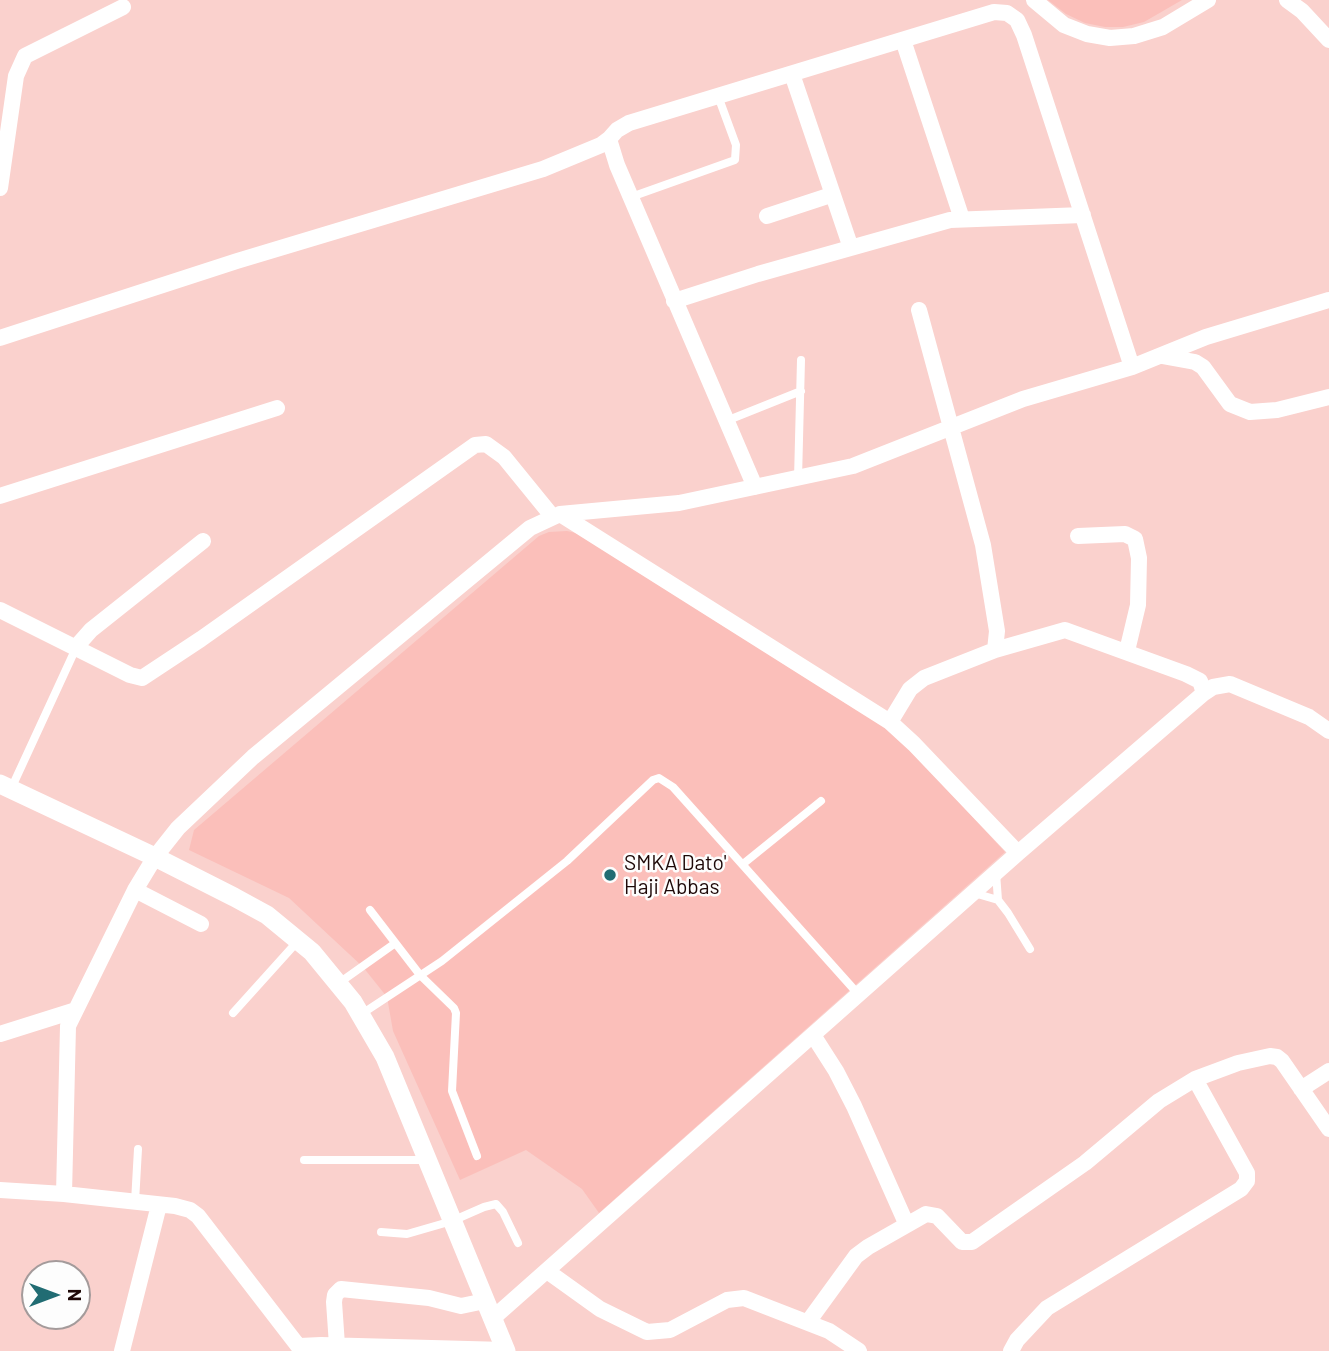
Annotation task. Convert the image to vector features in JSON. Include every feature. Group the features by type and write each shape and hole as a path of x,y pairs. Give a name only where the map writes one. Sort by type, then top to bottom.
{"street":[{"path":"1034,0 1063,25 1087,34 1110,38 1134,36 1163,27 1208,0"},
{"path":"1287,0 1302,11 1329,40"},
{"path":"0,188 16,76 25,56 123,7"},
{"path":"0,338 250,257 543,169 601,145 629,123 1010,7 1024,35 1132,367"},
{"path":"903,40 961,219"},
{"path":"792,74 831,195 851,247"},
{"path":"609,139 674,301 755,487"},
{"path":"768,216 831,195"},
{"path":"674,301 950,220 1083,215"},
{"path":"64,1194 66,1040 74,1011 135,890 155,857 178,828 253,757 530,527 556,515 679,503 866,462 1023,399 1132,367 1206,337 1329,300"},
{"path":"919,310 983,545 997,631 995,650"},
{"path":"1162,356 1195,362 1203,367 1230,404 1250,412 1277,410 1329,397"},
{"path":"0,496 277,408"},
{"path":"0,610 130,675 142,678 481,443 492,446 504,457 556,515 890,722 1018,853"},
{"path":"1078,536 1125,534 1135,539 1139,558 1138,605 1127,651"},
{"path":"76,647 91,630 203,541"},
{"path":"890,722 910,689 924,677 995,650 1065,631 1127,651 1196,679 1202,685 1204,693"},
{"path":"337,1345 334,1302 335,1294 341,1289 429,1298 489,1310 547,1271 1018,853 1213,687 1230,684 1309,717 1329,731"},
{"path":"0,1190 183,1207 198,1216 301,1348 337,1345 365,1348 506,1350 385,1057 339,983 299,940 267,915 155,857 6,786"},
{"path":"135,890 201,924"},
{"path":"0,1034 74,1011"},
{"path":"813,1035 854,1106 906,1223"},
{"path":"808,1322 856,1256 906,1223 932,1214 942,1220 962,1242 972,1242 1085,1163 1159,1101 1215,1069 1270,1056 1282,1061 1329,1129"},
{"path":"1301,1089 1329,1071"},
{"path":"1011,1351 1024,1332 1047,1308 1241,1189 1247,1181 1247,1173 1195,1079"},
{"path":"122,1351 159,1205"},
{"path":"547,1271 600,1309 648,1332 670,1329 738,1297 829,1331 859,1351"}],"lane":[{"path":"631,197 735,160 736,145 718,96"},
{"path":"798,479 801,360"},
{"path":"726,421 802,391"},
{"path":"6,786 76,647"},
{"path":"360,1014 442,961 566,861 653,780 664,779 859,995"},
{"path":"743,864 821,801"},
{"path":"996,873 998,900"},
{"path":"974,893 998,900 1009,913 1030,949"},
{"path":"370,910 420,975 454,1008 456,1013 452,1091 477,1156"},
{"path":"233,1013 299,940"},
{"path":"339,983 394,944"},
{"path":"135,1202 138,1149"},
{"path":"304,1160 427,1160"},
{"path":"381,1232 407,1234 496,1204 503,1212 518,1243"}],"shaded area":[{"path":"1048,0 1182,0 1144,22 1123,27 1105,27 1085,23 1066,14"},
{"name":"SMKA Dato' Haji Abbas","path":"549,532 576,533 899,737 1005,852 599,1213 582,1189 526,1150 460,1180 393,1031 387,997 363,967 289,898 189,850 194,830 539,536"}],"place":[{"name":"SMKA Dato' Haji Abbas","path":"610,875"}]}
